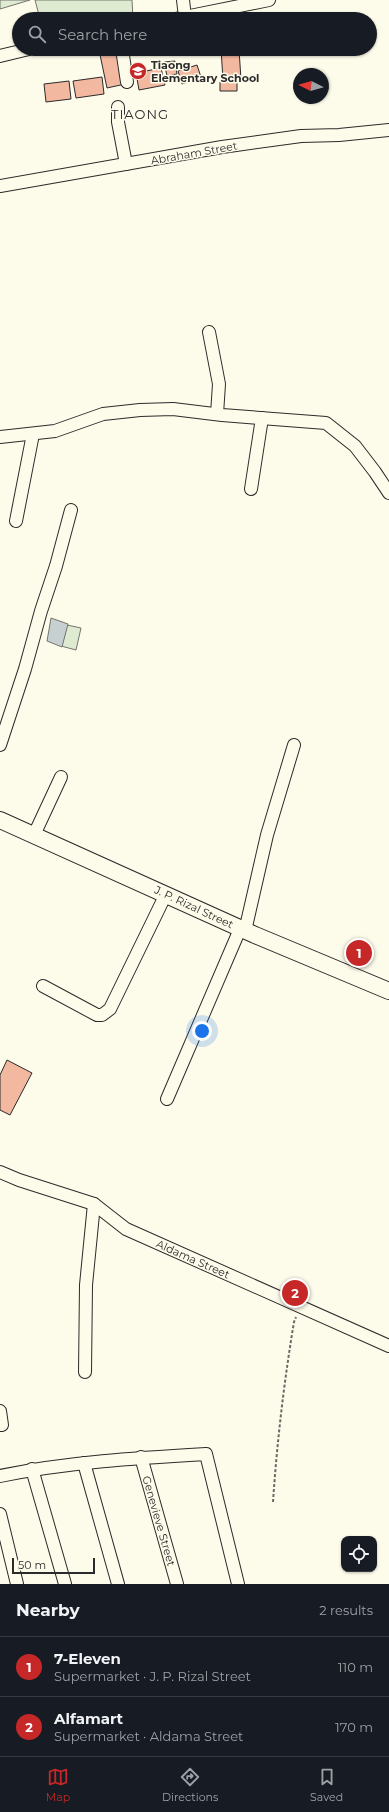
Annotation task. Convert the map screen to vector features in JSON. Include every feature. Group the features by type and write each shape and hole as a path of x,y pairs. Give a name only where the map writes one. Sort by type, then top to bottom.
{"main road":[{"name":"J. P. Rizal Street","path":"0,820 243,930 389,991"}],"street":[{"path":"181,12 183,0"},
{"path":"201,12 230,4 269,0"},
{"path":"0,56 12,53"},
{"path":"123,56 127,82"},
{"path":"118,107 118,122 126,164"},
{"name":"Abraham Street","path":"0,186 222,147 301,136 339,135 389,130"},
{"path":"209,332 219,384 217,414"},
{"path":"0,437 55,431 103,414 140,410 173,409 326,423 355,446 376,472 389,493"},
{"path":"251,489 262,418"},
{"path":"16,521 33,434"},
{"path":"0,745 25,670 71,510"},
{"path":"167,1099 243,930 267,835 294,745"},
{"path":"34,836 61,777"},
{"path":"43,986 97,1015 102,1015 110,1009 166,894"},
{"name":"Aldama Street","path":"0,1172 19,1180 94,1204 126,1229 389,1346"},
{"path":"85,1372 86,1285 94,1204"},
{"path":"0,1411 2,1425 0,1425"},
{"path":"0,1476 32,1469 84,1463 141,1457 206,1454 238,1584"},
{"name":"Genevieve Street","path":"141,1457 177,1584"},
{"path":"84,1463 118,1584"},
{"path":"32,1469 65,1584"},
{"path":"0,1514 17,1584"}],"path":[{"path":"272,1502 276,1448 285,1373 294,1322 301,1307"}],"green space":[{"path":"0,0 30,0 0,9"},
{"path":"35,0 132,0 133,12 38,12"},
{"path":"67,625 81,628 76,650 61,646"}],"shaded area":[{"path":"51,618 68,624 62,647 47,641"}],"building":[{"path":"100,56 119,56 125,84 107,88"},
{"path":"221,56 239,56 241,80 223,80"},
{"path":"175,61 177,74 167,76 164,62"},
{"path":"197,65 201,77 182,84 178,71"},
{"path":"161,68 165,85 139,90 136,73"},
{"path":"102,77 104,94 76,98 73,81"},
{"path":"69,81 71,99 46,102 44,84"},
{"path":"237,81 237,91 220,91 220,82"},
{"path":"7,1060 32,1073 10,1115 0,1110 0,1075"}],"place":[{"name":"Tiaong Elementary School","path":"138,71"},
{"name":"7-Eleven","path":"359,953"},
{"name":"Alfamart","path":"295,1293"}],"district":[{"name":"TIAONG","path":"140,114"}]}
